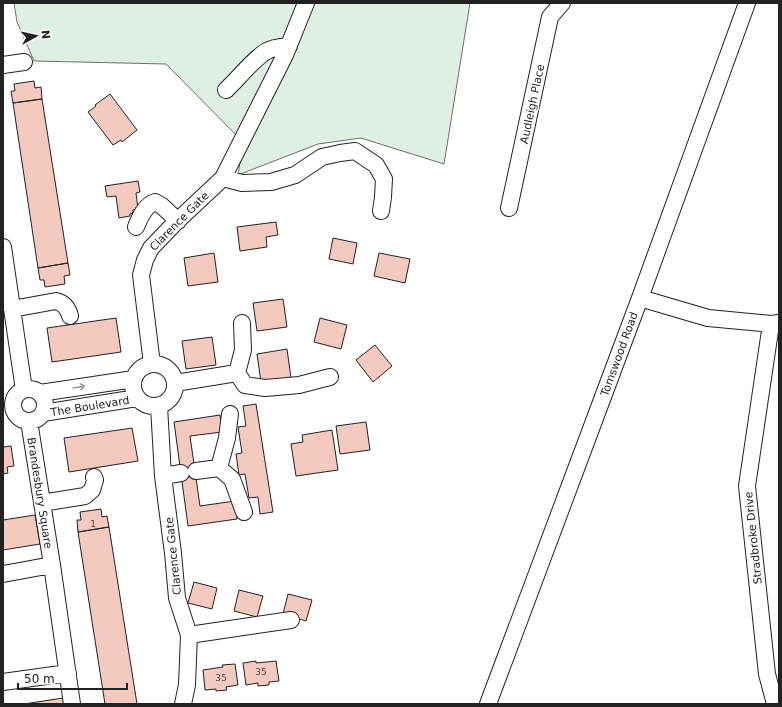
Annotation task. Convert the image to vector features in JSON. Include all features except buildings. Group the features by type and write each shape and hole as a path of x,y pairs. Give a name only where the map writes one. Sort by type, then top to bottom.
{"street":[{"name":"Clarence Gate","path":"152,364 141,275 145,260 151,248 223,178 285,55 306,3"},
{"name":"Audleigh Place","path":"509,208 550,17 562,3"},
{"name":"Tomswood Road","path":"488,704 640,298 747,3"},
{"path":"226,90 267,51 289,46"},
{"path":"3,65 24,62"},
{"path":"223,178 242,183 271,182 295,175 322,157 355,151 376,165 384,179 381,211"},
{"path":"136,227 140,216 150,204 155,202 162,206 178,221"},
{"path":"3,247 12,309 13,409 17,419 37,419 43,413 45,405 40,393 32,389 14,395"},
{"path":"640,298 708,318 775,324"},
{"path":"12,309 56,301 61,302 69,310 70,316"},
{"path":"237,373 244,350 242,323"},
{"name":"Stradbroke Drive","path":"775,324 747,486 767,674 776,704"},
{"path":"158,364 168,369 174,378 175,389 169,400 164,404 159,406 148,406 143,404 133,391 132,386 134,378 138,370 142,367 158,364"},
{"path":"175,383 237,373"},
{"path":"237,373 245,385 265,388 299,385 330,377"},
{"name":"The Boulevard","path":"40,393 134,378"},
{"name":"The Boulevard","path":"43,413 137,398"},
{"name":"Clarence Gate","path":"159,406 163,476 177,598 189,635 187,685 182,704"},
{"path":"219,468 227,438 230,414"},
{"name":"Brandesbury Square","path":"17,419 42,503 72,704"},
{"path":"163,476 219,468 232,479 244,512"},
{"path":"42,503 85,496 92,490 95,480 94,477"},
{"path":"3,574 52,565"},
{"path":"189,635 291,620"},
{"path":"3,682 68,673"}],"green space":[{"path":"14,3 470,3 444,164 361,138 318,144 238,175 243,142 166,64 34,61 17,22"}]}
